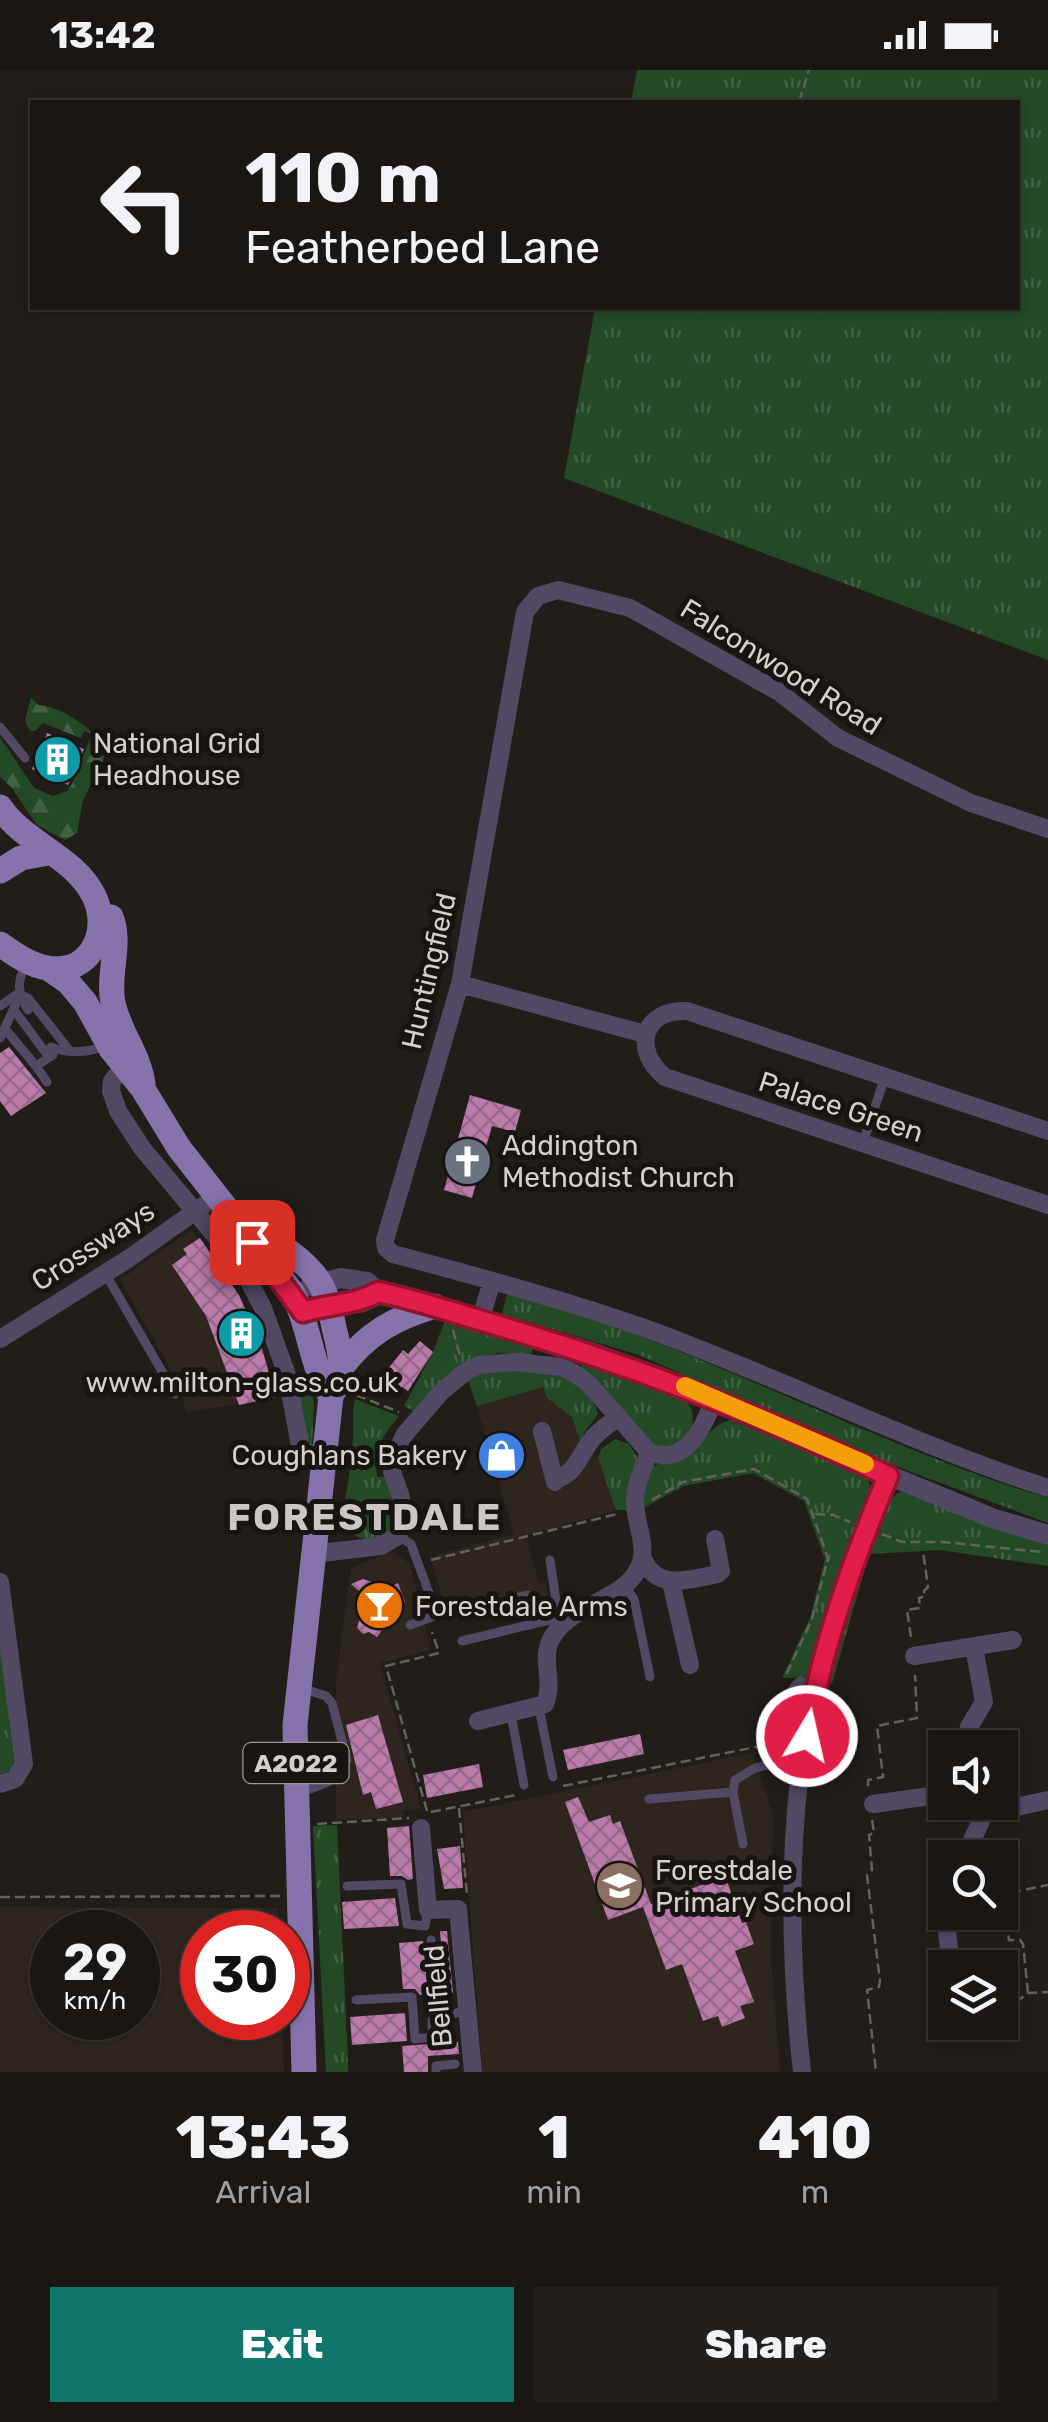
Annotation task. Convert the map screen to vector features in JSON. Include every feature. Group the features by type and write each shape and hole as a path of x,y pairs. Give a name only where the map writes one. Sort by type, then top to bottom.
{"main road":[{"path":"0,807 48,853 78,873 113,920 113,1003 141,1068 143,1089"},
{"path":"0,871 20,858 48,853"},
{"path":"0,967 75,966 89,956 101,921 92,893"},
{"path":"0,944 74,987 123,1068 143,1089 206,1203 298,1259 342,1368 376,1331 397,1319 442,1308"},
{"name":"A2022","path":"311,1298 322,1383 341,1394"},
{"name":"A2022","path":"304,2072 295,1725 323,1456 341,1394 342,1368"}],"street":[{"name":"Falconwood Road","path":"538,596 558,590 630,608 779,692 838,738 971,803 1048,829"},
{"name":"Huntingfield","path":"538,596 525,612 460,984 385,1240 386,1248 393,1254 492,1280 649,1330 1048,1488"},
{"path":"460,984 646,1034"},
{"name":"Palace Green","path":"1048,1131 687,1011 660,1016 646,1034 648,1056 664,1077 1048,1205"},
{"path":"123,1068 112,1081 118,1111 142,1148 206,1203 263,1308 287,1375 301,1450 323,1456"},
{"name":"Crossways","path":"0,1339 206,1203"},
{"path":"311,1298 349,1279 367,1282 378,1292 588,1352 715,1397 888,1476 992,1518 1048,1535"},
{"path":"480,1320 492,1280"},
{"path":"313,1554 381,1546 398,1536 401,1497 392,1461 404,1434 464,1372 498,1362 562,1368 588,1384 648,1452 661,1457 680,1453 692,1442 715,1397"},
{"path":"542,1432 555,1481 566,1477 592,1438 616,1419"},
{"path":"648,1452 638,1481 636,1511 644,1558 653,1575 670,1582 718,1574 721,1571 715,1540"},
{"path":"802,2072 790,1938 799,1771 815,1685 847,1576 888,1476"},
{"path":"478,1721 545,1704 551,1680 548,1646 560,1621 624,1586 636,1575 644,1558"},
{"path":"0,1582 24,1764 15,1779 0,1784"},
{"path":"670,1582 690,1665"},
{"path":"914,1656 1013,1640"},
{"path":"967,1730 984,1702 974,1647"},
{"path":"872,1804 928,1796"},
{"path":"1018,1803 1048,1800"},
{"name":"Bellfield","path":"424,1820 428,1910 458,1908 473,2072"}],"lane":[{"path":"0,727 25,758"},
{"path":"28,1010 18,979 38,965"},
{"path":"0,1006 20,994"},
{"path":"20,994 3,1034 48,1082"},
{"path":"20,994 28,998 57,1051"},
{"path":"14,1010 57,1051"},
{"path":"36,1066 57,1051 94,1051 108,1044"},
{"path":"862,1142 886,1077"},
{"path":"105,1273 174,1394"},
{"path":"398,1536 411,1544 432,1617"},
{"path":"462,1640 560,1621 550,1560"},
{"path":"624,1586 634,1599 650,1676"},
{"path":"410,1624 528,1595"},
{"path":"799,1771 776,1756 778,1743 792,1687 800,1681 815,1685"},
{"path":"298,1687 326,1696 332,1703 347,1760 328,1782 298,1794"},
{"path":"539,1708 553,1783"},
{"path":"510,1714 524,1785"},
{"path":"743,1844 735,1780 781,1762"},
{"path":"650,1799 734,1792"},
{"path":"347,1886 402,1884 407,1924 426,1926 428,1910"},
{"path":"431,1940 440,2018"},
{"path":"356,2000 412,1998 415,2039 432,2037 432,2021 468,2010"},
{"path":"436,2072 436,2066 455,2064"}],"path":[{"path":"799,100 809,70"},
{"path":"442,1308 464,1372"},
{"path":"341,1394 417,1420"},
{"path":"418,1563 636,1511 683,1482 754,1468 807,1499 828,1558 812,1619 784,1681 792,1687"},
{"path":"812,1514 833,1516 902,1542 942,1542 1048,1553"},
{"path":"876,2072 867,1990 879,1987 880,1980 867,1875 872,1870 869,1835 874,1833 868,1780 884,1777 877,1726 916,1718 914,1656 907,1610 920,1608 919,1598 928,1587 923,1551"},
{"path":"424,1820 386,1666 439,1653 432,1617"},
{"path":"553,1783 778,1743"},
{"path":"298,1824 424,1820 459,1806 516,1795"},
{"path":"458,1908 467,1898 459,1806"},
{"path":"1028,1993 1023,1944 1020,1940 1009,1940 1003,1894 1048,1885"},
{"path":"0,1897 274,1896"},
{"path":"1018,2000 1028,1993 1048,1992"}],"shaded area":[{"path":"192,1229 237,1292 262,1350 276,1397 186,1413 180,1386 120,1280"},
{"path":"543,1386 547,1398 572,1417 581,1445 598,1458 616,1510 526,1536 539,1583 546,1582 549,1600 450,1621 430,1557 514,1534 477,1406"},
{"path":"392,1551 410,1564 431,1650 380,1663 421,1809 403,1811 404,1817 336,1820 336,1681 351,1568"},
{"name":"Forestdale Primary School","path":"752,1753 773,1814 771,1958 780,2072 482,2072 463,1812"},
{"path":"0,1907 278,1908 180,1910 180,2040 283,2040 284,2072 0,2072"}],"green space":[{"path":"637,70 1048,70 1048,660 564,478 595,310 1020,310 1020,100 631,100"},
{"path":"31,697 38,705 79,721 96,736 107,752 83,800 77,833 65,840 37,825 0,777 0,737 34,788 53,796 67,791 72,784 92,734 84,731 81,738 43,723 30,731 25,721"},
{"path":"507,1294 645,1338 912,1450 1048,1498 1048,1523 887,1463 639,1355 502,1314"},
{"path":"445,1321 533,1347 531,1355 498,1353 478,1358 415,1412 404,1406"},
{"path":"585,1362 658,1385 684,1399 692,1412 691,1431 676,1446 651,1446 580,1368"},
{"path":"499,1368 558,1376 583,1389 598,1414 584,1433 581,1445 572,1417 547,1398 543,1387 477,1406 468,1380 482,1371"},
{"path":"310,1378 314,1403 312,1448 307,1445 295,1382"},
{"path":"355,1399 399,1416 384,1437 376,1459 377,1477 386,1477 395,1516 387,1533 373,1539 355,1536 341,1524"},
{"path":"730,1420 865,1474 872,1490 856,1525 807,1677 782,1678 810,1618 825,1559 804,1501 753,1473 684,1486 643,1508 645,1483 651,1469 684,1458 717,1426"},
{"path":"615,1439 629,1444 637,1457 628,1510 616,1510 598,1458 601,1449"},
{"path":"900,1492 1048,1545 1048,1566 940,1550 869,1554 832,1684 827,1682 864,1549 887,1503"},
{"path":"0,1632 15,1758 11,1770 0,1774"},
{"path":"337,1825 348,2072 326,2072 313,1826"}],"building":[{"name":"National Grid Headhouse","path":"47,733 84,749 68,785 32,769"},
{"path":"9,1047 46,1093 11,1116 0,1101 0,1053"},
{"name":"Addington Methodist Church","path":"470,1095 521,1110 515,1132 492,1126 472,1198 444,1190"},
{"path":"200,1238 239,1295 260,1342 276,1397 239,1405 206,1316 172,1265 187,1254 183,1249"},
{"path":"420,1341 433,1352 408,1391 402,1387 397,1393 380,1379 403,1350 408,1354"},
{"name":"Forestdale Arms","path":"363,1579 384,1582 390,1587 398,1583 405,1602 382,1611 390,1619 377,1637 369,1632 363,1634 357,1628 359,1621 368,1618 360,1592 351,1584"},
{"path":"378,1715 403,1802 376,1809 371,1792 363,1795 346,1725"},
{"path":"640,1734 644,1754 568,1770 563,1750"},
{"path":"479,1764 483,1787 427,1798 423,1775"},
{"path":"578,1797 589,1822 610,1815 613,1824 620,1821 651,1904 608,1920 565,1802"},
{"path":"409,1826 413,1879 408,1880 390,1876 387,1828"},
{"path":"460,1846 463,1888 444,1889 437,1849"},
{"path":"725,1876 754,1944 735,1951 754,2002 740,2006 745,2018 722,2027 718,2016 703,2021 682,1964 666,1970 643,1907"},
{"path":"395,1898 399,1926 344,1929 342,1902"},
{"path":"440,1931 447,1931 453,1993 445,1993"},
{"path":"423,1941 428,1994 420,1995 415,1989 403,1989 399,1943"},
{"path":"405,2013 407,2041 352,2045 350,2017"},
{"path":"458,2042 459,2054 428,2056 428,2072 404,2072 402,2046"}],"slow traffic":[{"path":"685,1386 865,1464"}],"place":[{"name":"National Grid Headhouse","path":"58,759"},
{"name":"Addington Methodist Church","path":"467,1161"},
{"name":"www.milton-glass.co.uk","path":"242,1334"},
{"name":"Coughlans Bakery","path":"502,1455"},
{"name":"Forestdale Arms","path":"380,1606"},
{"name":"Forestdale Primary School","path":"620,1886"}],"district":[{"name":"FORESTDALE","path":"365,1517"}],"route":[{"path":"252,1242 303,1312 328,1304 363,1302 378,1292 416,1300 588,1352 715,1397 888,1476 847,1576 815,1685 807,1736"}]}
